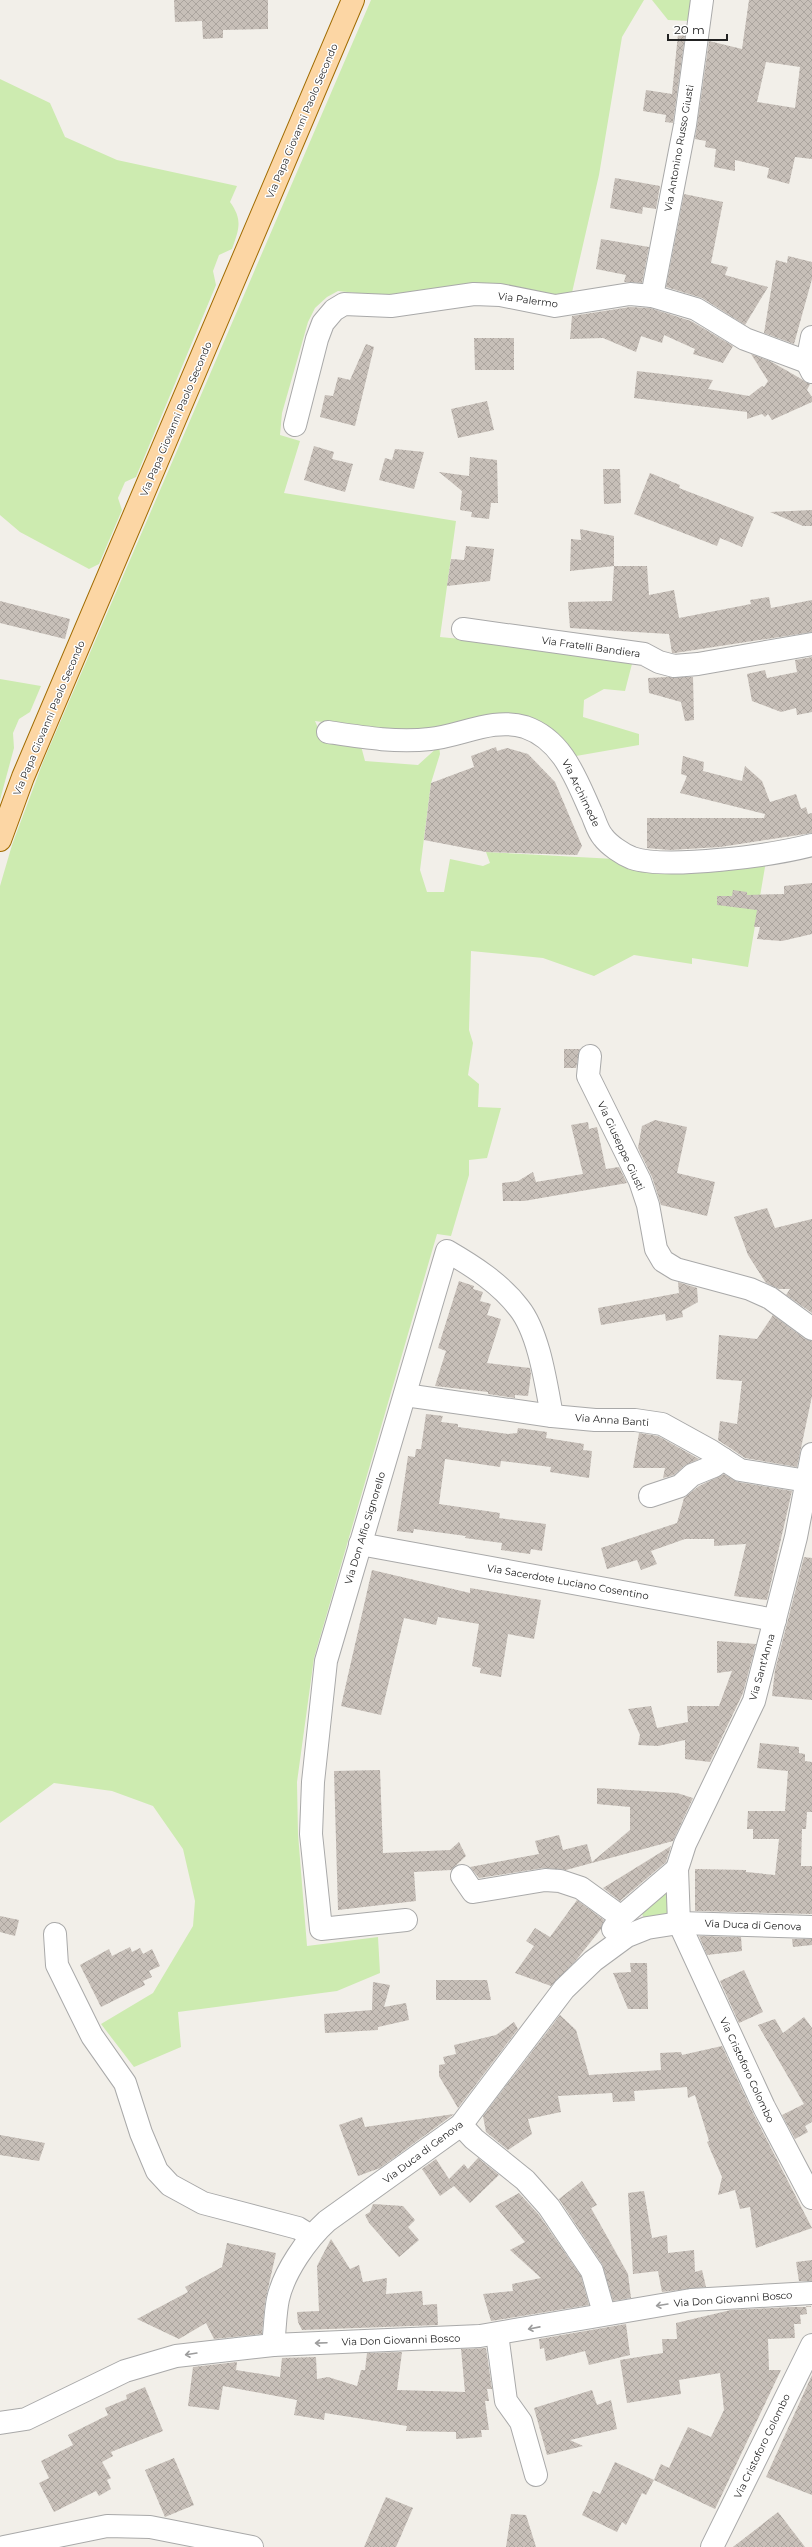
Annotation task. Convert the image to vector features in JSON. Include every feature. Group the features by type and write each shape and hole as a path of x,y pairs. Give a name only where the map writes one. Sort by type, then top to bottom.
{"main road":[{"name":"Via Papa Giovanni Paolo Secondo","path":"0,840 23,777 353,0"}],"street":[{"name":"Via Antonino Russo Giusti","path":"652,296 685,125 702,0"},
{"name":"Via Palermo","path":"295,425 316,338 334,310 344,304 391,306 474,294 500,295 555,306 630,294 652,296 696,310 745,339 810,367"},
{"path":"810,367 812,337"},
{"name":"Via Fratelli Bandiera","path":"463,629 644,654 659,662 674,666 698,664 812,644"},
{"name":"Via Archimede","path":"328,732 410,741 431,739 501,724 523,727 538,733 553,744 568,762 602,836 632,858 671,862 756,856 812,845"},
{"name":"Via Giuseppe Giusti","path":"590,1056 588,1076 640,1181 648,1205 656,1249 663,1262 676,1269 750,1289 770,1298 812,1330"},
{"name":"Via Don Alfio Signorello","path":"406,1920 321,1929 311,1834 313,1782 326,1661 448,1251 481,1271 520,1308 541,1359 552,1416"},
{"name":"Via Anna Banti","path":"405,1395 552,1416 595,1420 635,1420 662,1424 717,1455 740,1470 808,1487"},
{"name":"Via Sant'Anna","path":"677,1868 685,1844 754,1701 775,1620 804,1539 812,1454"},
{"path":"650,1496 680,1486 692,1475 714,1466 717,1455"},
{"name":"Via Sacerdote Luciano Cosentino","path":"360,1544 775,1620"},
{"path":"593,1961 621,1917 677,1868"},
{"path":"677,1868 686,1929"},
{"path":"462,1876 473,1892 546,1880 571,1883 621,1917"},
{"name":"Via Duca di Genova","path":"273,2345 278,2298 292,2267 311,2236 327,2221 461,2125 564,1989 593,1961 627,1936 647,1928 686,1929 812,1927"},
{"name":"Via Cristoforo Colombo","path":"686,1929 764,2107 812,2198"},
{"path":"55,1934 57,1965 92,2036 125,2083 147,2149 158,2170 170,2185 203,2203 298,2228 311,2236"},
{"path":"461,2125 474,2139 525,2180 549,2207 592,2271 604,2313"},
{"name":"Via Don Giovanni Bosco","path":"0,2423 26,2419 125,2371 151,2363 212,2351 273,2345 496,2334 604,2313 691,2300 812,2293"},
{"path":"496,2334 506,2400 521,2422 536,2475"},
{"name":"Via Cristoforo Colombo","path":"712,2547 812,2346"},
{"path":"4,2547 107,2526 150,2527 252,2547"}],"green space":[{"path":"371,0 644,0 622,37 599,175 571,297 395,297 338,291 327,297 315,308 308,322 282,413 280,435 300,441 284,493 456,521 440,637 634,656 625,691 604,689 584,700 583,717 639,734 639,745 576,756 545,725 404,733 315,721 324,742 361,746 365,761 418,765 439,746 440,754 431,783 420,870 427,892 444,892 450,859 483,866 490,863 486,852 615,859 766,861 748,967 692,958 692,964 634,955 594,976 543,958 471,951 469,1030 473,1043 468,1075 479,1084 478,1107 501,1108 487,1158 469,1160 469,1175 451,1236 437,1234 314,1658 297,1782 298,1834 307,1946 378,1937 380,1973 337,1991 178,2012 181,2047 134,2067 101,2024 153,1993 193,1926 195,1901 183,1849 153,1806 112,1791 54,1783 0,1823 0,886 12,845 43,762"},
{"path":"652,0 694,0 691,21 668,20"},
{"path":"0,79 50,103 65,137 117,160 237,186 230,202 237,214 238,220 238,230 232,249 219,255 213,271 216,285 136,477 125,482 118,498 122,510 99,564 89,569 20,532 0,515"},
{"path":"0,679 41,686 30,712 19,719 13,733 14,748 0,800"},
{"path":"662,1894 667,1894 669,1916 645,1920 642,1914"}],"building":[{"path":"174,0 268,0 268,29 223,30 223,38 203,39 202,21 175,22"},
{"path":"749,0 812,0 812,159 795,157 789,184 767,178 769,168 735,160 735,171 714,167 716,149 705,147 706,141 695,139 709,41 742,49","holes":["766,62 800,67 795,108 757,102"]},
{"path":"678,34 685,36 673,123 665,122 666,115 643,111 646,90 672,94"},
{"path":"615,178 660,186 656,209 643,207 642,214 610,208"},
{"path":"684,194 723,202 711,263 728,267 725,275 768,287 745,325 702,298 666,287"},
{"path":"601,239 649,247 642,283 624,282 626,275 596,269"},
{"path":"788,256 812,262 812,279 794,344 764,333 776,260 787,263"},
{"path":"630,307 650,308 691,321 733,346 723,363 693,354 695,349 664,335 662,343 641,336 636,352 603,338 570,339 572,316"},
{"path":"474,338 514,338 514,370 475,370"},
{"path":"366,344 374,347 355,426 320,417 325,395 333,396 338,377 350,380"},
{"path":"751,354 770,361 810,384 807,390 812,397 812,402 772,420 768,414 765,417 762,414 747,419 747,412 634,398 637,371 713,380 708,389 749,396 762,386 764,387 768,381"},
{"path":"487,401 494,430 458,438 451,409"},
{"path":"314,446 334,452 332,459 353,464 345,492 304,480"},
{"path":"395,449 424,452 414,489 379,480 385,458 392,460"},
{"path":"470,457 497,460 498,503 491,503 489,519 471,517 472,512 460,510 462,491 439,472 469,476"},
{"path":"603,469 620,469 621,503 604,504"},
{"path":"650,473 680,485 679,488 754,517 742,547 720,538 717,546 634,514"},
{"path":"812,510 812,526 803,526 770,512"},
{"path":"580,529 614,536 614,566 570,571 571,539 581,540"},
{"path":"466,546 494,549 490,581 447,586 451,559 464,560"},
{"path":"614,566 647,566 649,595 674,590 679,618 751,604 750,600 769,597 771,608 812,600 812,632 672,653 669,634 570,628 568,602 612,601"},
{"path":"0,601 70,619 65,639 0,623"},
{"path":"812,657 812,712 797,715 796,708 781,712 752,701 747,674 765,670 767,678 797,672 795,660"},
{"path":"693,677 694,720 685,721 681,702 649,693 648,678"},
{"path":"496,747 497,751 507,748 528,754 555,782 582,846 577,855 486,852 424,840 431,783 474,767 471,756"},
{"path":"683,756 704,762 703,771 742,781 745,766 762,781 770,802 796,794 801,809 806,807 808,814 812,813 812,833 720,847 670,850 647,848 647,818 764,818 765,814 680,793 687,776 681,774"},
{"path":"812,883 812,934 782,941 757,939 760,927 754,927 757,910 717,905 717,896 732,896 733,890 747,892 747,895 784,894 784,886"},
{"path":"564,1049 580,1049 576,1068 564,1068"},
{"path":"655,1120 687,1127 677,1173 715,1182 707,1216 661,1205 652,1177 638,1148 642,1126"},
{"path":"588,1122 589,1129 597,1127 606,1169 619,1167 627,1183 524,1201 503,1201 502,1183 518,1181 533,1172 536,1182 583,1174 571,1125"},
{"path":"767,1208 775,1228 812,1219 812,1313 786,1295 790,1289 779,1289 766,1283 748,1255 734,1217"},
{"path":"459,1281 474,1286 473,1289 483,1292 480,1301 491,1304 487,1315 501,1319 487,1363 530,1368 531,1374 528,1396 515,1395 515,1398 488,1394 488,1392 435,1386 446,1351 438,1348"},
{"path":"678,1282 697,1288 698,1302 682,1311 683,1317 666,1321 665,1314 601,1325 598,1308 679,1293"},
{"path":"773,1315 805,1339 812,1341 812,1396 797,1467 745,1458 718,1440 720,1421 737,1424 742,1381 716,1379 719,1335 757,1339"},
{"path":"426,1414 443,1416 441,1422 458,1424 458,1427 508,1434 517,1433 518,1428 547,1432 546,1438 584,1444 583,1450 592,1451 589,1478 550,1472 551,1467 501,1461 500,1467 445,1459 439,1504 500,1513 499,1518 546,1524 542,1551 531,1549 530,1554 501,1550 502,1543 465,1538 466,1536 414,1529 413,1533 397,1531 408,1456 415,1457 416,1449 421,1449"},
{"path":"639,1433 658,1436 699,1459 684,1466 674,1475 663,1478 665,1468 633,1468"},
{"path":"724,1474 738,1482 792,1491 767,1600 734,1596 746,1544 714,1546 714,1539 685,1539 651,1551 657,1564 641,1570 637,1560 607,1569 601,1548 677,1523 684,1498 699,1486"},
{"path":"804,1557 812,1558 812,1700 772,1696 775,1670"},
{"path":"372,1570 470,1593 470,1588 541,1600 534,1639 508,1634 501,1677 480,1673 481,1668 472,1666 479,1624 438,1617 436,1625 404,1618 381,1715 341,1706"},
{"path":"717,1641 756,1644 743,1693 710,1762 685,1759 685,1740 658,1746 638,1745 640,1735 628,1709 651,1706 657,1728 688,1722 687,1706 719,1706 732,1671 717,1673"},
{"path":"760,1743 799,1747 799,1753 805,1754 805,1761 812,1762 812,1812 807,1812 806,1829 802,1829 801,1866 812,1866 812,1914 695,1911 695,1869 746,1870 746,1872 775,1875 779,1839 753,1839 753,1829 747,1829 748,1811 785,1811 788,1771 757,1768"},
{"path":"380,1770 383,1853 450,1850 459,1842 466,1856 451,1870 414,1872 416,1901 338,1910 334,1771"},
{"path":"597,1788 677,1793 693,1798 673,1841 566,1870 543,1868 479,1878 470,1867 539,1854 535,1841 559,1835 563,1850 587,1844 592,1862 630,1830 630,1807 597,1804"},
{"path":"671,1846 666,1862 620,1901 603,1888"},
{"path":"577,1900 604,1920 601,1929 577,1959 551,1986 515,1973 534,1946 526,1941 535,1928 550,1937"},
{"path":"0,1916 19,1920 15,1936 0,1932"},
{"path":"699,1936 741,1937 742,1951 707,1955"},
{"path":"792,1939 812,1939 812,1945 793,1947"},
{"path":"130,1947 132,1952 140,1948 143,1954 152,1949 160,1966 149,1971 152,1977 143,1981 145,1985 101,2007 80,1965 109,1949 112,1956"},
{"path":"630,1963 647,1963 648,2009 628,2009 613,1973 631,1972"},
{"path":"744,1970 763,2012 739,2023 720,1981"},
{"path":"436,1980 487,1980 491,2000 436,2000"},
{"path":"373,1982 390,1985 384,2007 406,2003 409,2020 378,2027 378,2030 325,2033 324,2014 372,2010"},
{"path":"560,2015 576,2030 589,2075 661,2070 660,2053 681,2052 682,2055 722,2046 753,2113 812,2228 756,2248 750,2207 740,2209 735,2190 718,2195 722,2177 707,2142 709,2141 695,2095 688,2098 687,2087 634,2091 635,2101 613,2102 612,2093 558,2096 561,2112 528,2119 532,2134 508,2150 486,2132 483,2116"},
{"path":"804,2017 812,2028 812,2122 805,2126 808,2132 795,2139 782,2115 804,2104 758,2025 775,2019 783,2033"},
{"path":"514,2022 518,2029 458,2108 439,2076 439,2065 445,2064 443,2057 456,2054 454,2045 496,2035"},
{"path":"454,2114 380,2168 358,2176 339,2125 362,2117 365,2127"},
{"path":"0,2135 45,2143 39,2161 0,2155"},
{"path":"478,2158 499,2175 470,2203 454,2186 440,2196 422,2169 436,2159 449,2179 464,2164 468,2169"},
{"path":"582,2181 597,2205 591,2208 628,2274 631,2298 613,2301 602,2264 559,2199"},
{"path":"644,2191 652,2238 667,2235 668,2253 694,2250 695,2272 702,2270 706,2287 662,2292 658,2271 633,2274 628,2193"},
{"path":"519,2193 539,2215 581,2276 589,2305 491,2321 483,2294 513,2291 512,2284 541,2278 510,2250 525,2242 495,2206"},
{"path":"373,2204 403,2206 415,2220 408,2227 419,2240 399,2257 369,2223 365,2215 370,2212"},
{"path":"331,2239 350,2269 359,2265 363,2282 387,2278 386,2294 422,2291 423,2305 437,2304 438,2325 302,2330 298,2322 297,2312 319,2311 317,2266"},
{"path":"227,2243 276,2253 265,2302 262,2334 214,2339 206,2323 179,2339 137,2319 188,2292 185,2287 222,2267"},
{"path":"812,2260 812,2281 799,2281 796,2262"},
{"path":"806,2306 807,2314 800,2315 801,2324 794,2324 795,2338 768,2339 769,2370 781,2370 715,2509 654,2480 661,2464 669,2468 688,2427 711,2437 724,2410 720,2373 679,2380 681,2394 627,2403 620,2360 663,2353 662,2339 677,2339 676,2323 731,2310"},
{"path":"626,2324 630,2355 589,2365 585,2351 546,2361 544,2348 540,2349 539,2339"},
{"path":"486,2348 492,2389 487,2389 489,2401 485,2401 489,2430 481,2430 482,2437 456,2439 456,2432 406,2431 407,2426 325,2413 324,2420 294,2415 297,2400 223,2386 219,2410 188,2406 193,2367 237,2362 236,2370 280,2377 282,2358 316,2357 317,2379 328,2377 357,2386 361,2370 365,2370 367,2353 402,2352 397,2390 465,2392 461,2349"},
{"path":"812,2375 812,2495 766,2477"},
{"path":"145,2387 163,2431 111,2452 113,2456 102,2462 111,2478 107,2480 111,2489 99,2496 96,2491 54,2512 39,2483 49,2478 41,2461 73,2445 68,2435 108,2415 105,2408 127,2399 126,2395"},
{"path":"592,2390 597,2405 611,2400 617,2429 570,2440 583,2446 547,2455 534,2408"},
{"path":"174,2458 194,2505 165,2517 145,2470"},
{"path":"615,2462 654,2480 646,2495 642,2493 626,2525 622,2522 617,2532 582,2515 593,2491 600,2494"},
{"path":"386,2497 413,2508 396,2547 364,2547"},
{"path":"778,2512 805,2547 733,2547"},
{"path":"511,2514 526,2515 536,2547 506,2547"}]}
